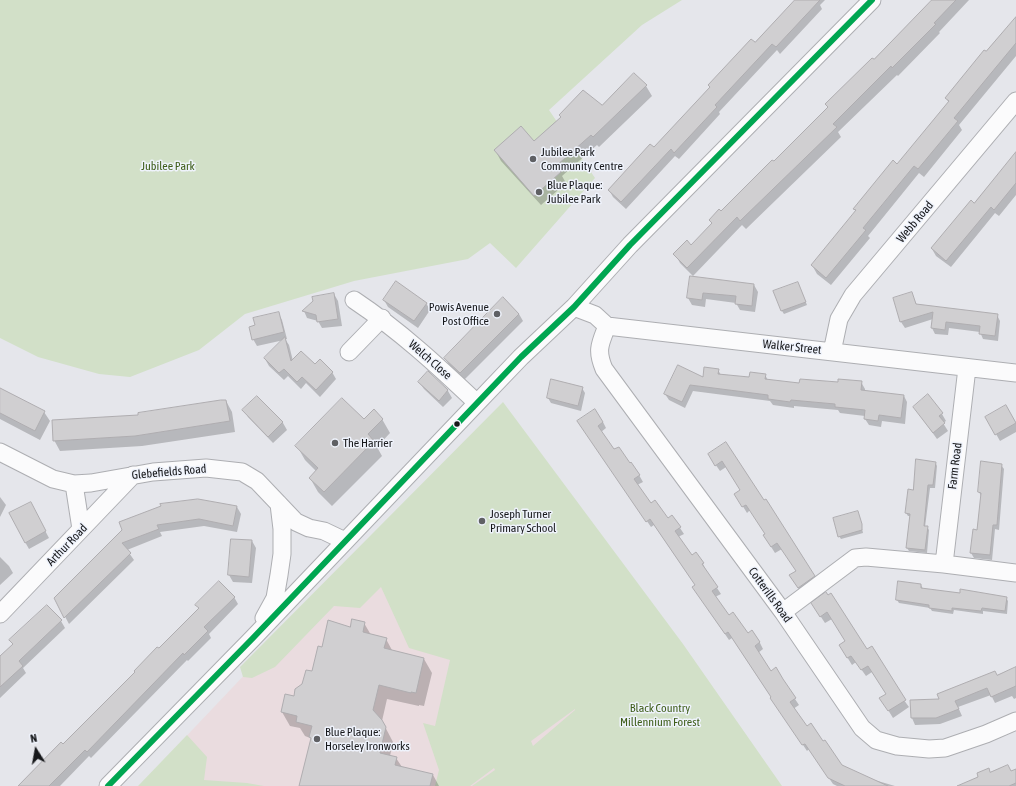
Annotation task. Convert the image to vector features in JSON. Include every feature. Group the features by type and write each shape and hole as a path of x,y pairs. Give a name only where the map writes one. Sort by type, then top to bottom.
{"street":[{"path":"108,786 253,638 521,357 574,307 630,245 872,0"},
{"name":"Webb Road","path":"832,352 838,319 853,296 1016,101"},
{"name":"Welch Close","path":"354,300 382,318 444,371 477,403"},
{"path":"574,307 595,315 607,326"},
{"path":"349,352 382,318"},
{"name":"Walker Street","path":"607,326 1016,373"},
{"name":"Cotterills Road","path":"607,326 600,344 599,358 604,368 783,612 862,728 876,740 897,746 930,749 945,748 986,734 1016,721"},
{"name":"Farm Road","path":"944,564 967,368"},
{"name":"Glebefields Road","path":"0,452 53,480 74,484 91,483 153,472 206,468 242,472 257,481 296,522 309,528 324,531 345,541"},
{"name":"Arthur Road","path":"0,614 133,475"},
{"path":"74,484 82,529"},
{"path":"253,638 275,598 282,554 282,529 279,504"},
{"path":"783,612 855,558 866,557 944,564 1016,573"}],"shaded area":[{"name":"Joseph Turner Primary School","path":"493,413 657,634 507,786 139,786"}],"green space":[{"name":"Jubilee Park","path":"0,0 682,0 642,25 549,110 595,178 516,268 490,243 468,259 354,281 245,314 199,350 130,377 99,374 38,357 0,338"},
{"name":"Joseph Turner Primary School","path":"503,402 683,644 782,786 472,786 495,770 494,768 470,786 435,786 439,770 423,723 435,726 450,660 409,648 381,587 360,608 334,606 275,667 252,678 243,677 240,667","holes":["575,710 533,746 531,741"]},
{"path":"187,735 207,757 204,780 247,783 264,786 138,786"}],"building":[{"path":"795,0 820,0 776,47 772,44 715,105 717,107 674,153 671,149 621,202 608,190 650,144 654,147 710,87 708,85 751,39 755,42"},
{"path":"932,0 956,0 934,23 936,24 892,68 891,66 833,124 837,127 740,221 737,217 687,268 673,254 687,240 691,245 712,223 709,220 719,209 721,211 772,160 774,161 828,107 825,104 872,58 874,59"},
{"path":"1016,17 1016,43 954,118 958,121 918,169 914,166 863,228 866,230 826,278 811,265 856,210 853,209 893,160 897,164 949,101 945,98 984,50 986,51"},
{"path":"634,73 647,85 593,137 591,135 556,166 561,172 534,196 494,150 521,126 534,141 561,117 559,115 583,90 602,105"},
{"path":"1016,152 1016,183 994,210 991,207 946,261 931,248 971,200 974,203"},
{"path":"690,276 754,284 752,306 735,304 736,296 703,293 702,300 687,298"},
{"path":"396,281 427,303 414,321 383,300"},
{"path":"798,282 806,302 781,311 773,291"},
{"path":"912,292 916,304 998,314 995,336 979,334 980,326 946,322 945,330 931,328 933,312 900,322 893,298"},
{"path":"334,293 338,319 317,322 316,315 302,311 313,301 312,297"},
{"path":"503,297 519,314 460,373 444,358"},
{"path":"279,312 284,332 252,340 249,327 255,325 253,318"},
{"path":"285,337 291,361 301,351 315,364 320,359 333,372 316,390 302,377 297,382 284,369 279,373 264,358"},
{"path":"678,365 703,377 704,367 719,369 718,374 749,377 750,372 766,374 765,379 799,383 800,379 838,382 838,379 862,381 861,390 904,395 901,418 879,415 878,421 864,419 865,410 835,407 835,404 791,400 790,402 768,399 768,395 690,385 682,402 664,394"},
{"path":"428,371 448,390 439,401 418,382"},
{"path":"551,379 583,387 578,406 547,398"},
{"path":"0,388 45,411 35,431 0,413"},
{"path":"928,394 943,413 939,416 945,423 933,433 913,407"},
{"path":"257,396 283,422 268,437 242,410"},
{"name":"The Harrier","path":"342,398 364,419 374,409 383,419 368,434 374,441 324,492 309,478 318,468 295,446"},
{"path":"226,400 230,421 135,436 53,441 52,420 138,415 138,413"},
{"path":"1006,405 1016,423 995,435 985,417"},
{"path":"595,409 603,422 598,426 614,449 619,447 640,475 634,479 651,503 655,500 668,518 672,515 681,527 675,531 692,555 696,552 704,563 702,564 718,587 712,591 729,615 733,612 748,633 752,630 760,642 755,646 771,671 776,667 796,698 790,702 807,726 811,723 842,765 888,786 845,786 828,778 805,744 802,745 728,632 725,634 692,587 695,585 650,519 646,522 577,421"},
{"path":"726,442 764,500 766,499 815,576 798,588 789,575 796,571 777,543 771,547 763,535 765,534 746,505 742,507 734,494 740,490 722,461 715,466 708,454"},
{"path":"916,459 936,462 933,485 928,485 924,526 928,526 925,550 906,548 910,514 905,513 908,489 913,490"},
{"path":"981,461 1002,464 997,525 993,525 990,555 970,553 973,529 977,530 981,493 978,492"},
{"path":"198,499 237,506 233,526 199,519 157,525 159,529 122,543 131,553 64,618 54,598 122,530 119,522 161,506 160,504"},
{"path":"31,502 46,531 25,543 9,513"},
{"path":"858,511 862,524 862,530 838,537 833,518"},
{"path":"231,539 252,540 249,577 228,575"},
{"path":"219,581 235,597 204,627 208,631 184,655 183,653 87,752 85,750 49,786 18,786 61,742 63,744 135,672 134,671 157,647 159,648 199,608 195,605"},
{"path":"898,581 921,584 921,588 960,593 960,589 1007,597 1005,611 982,608 981,611 952,608 952,611 929,608 929,605 896,600"},
{"path":"826,592 828,595 831,593 867,649 872,646 906,700 888,711 879,698 886,694 868,666 861,670 851,656 847,658 839,645 845,641 827,612 820,617 811,603"},
{"path":"47,605 62,620 19,661 23,666 0,687 0,656 13,644 9,640"},
{"path":"352,619 365,622 363,632 387,638 384,648 424,658 416,693 379,685 373,710 386,727 380,753 397,757 395,765 433,774 430,786 299,786 311,738 309,737 312,726 296,722 297,716 281,712 285,694 294,696 295,689 302,684 306,670 312,671 318,646 322,647 328,620 350,627"},
{"path":"1016,667 1016,686 991,697 987,688 955,701 959,709 936,718 911,718 910,700 939,699 937,694 995,671 997,675"},
{"path":"1008,765 1011,771 1016,769 1016,783 1009,786 957,786 978,777 977,773 989,768 990,772"}],"transit line":[{"path":"108,786 253,638 521,357 574,307 630,245 872,0"}],"place":[{"name":"Jubilee Park Community Centre","path":"533,159"},
{"name":"Blue Plaque: Jubilee Park","path":"539,192"},
{"name":"Powis Avenue Post Office","path":"497,314"},
{"name":"The Harrier","path":"335,443"},
{"name":"Joseph Turner Primary School","path":"482,521"},
{"name":"Blue Plaque: Horseley Ironworks","path":"317,739"}],"park label":[{"name":"Black Country Millennium Forest","path":"660,715"}]}
